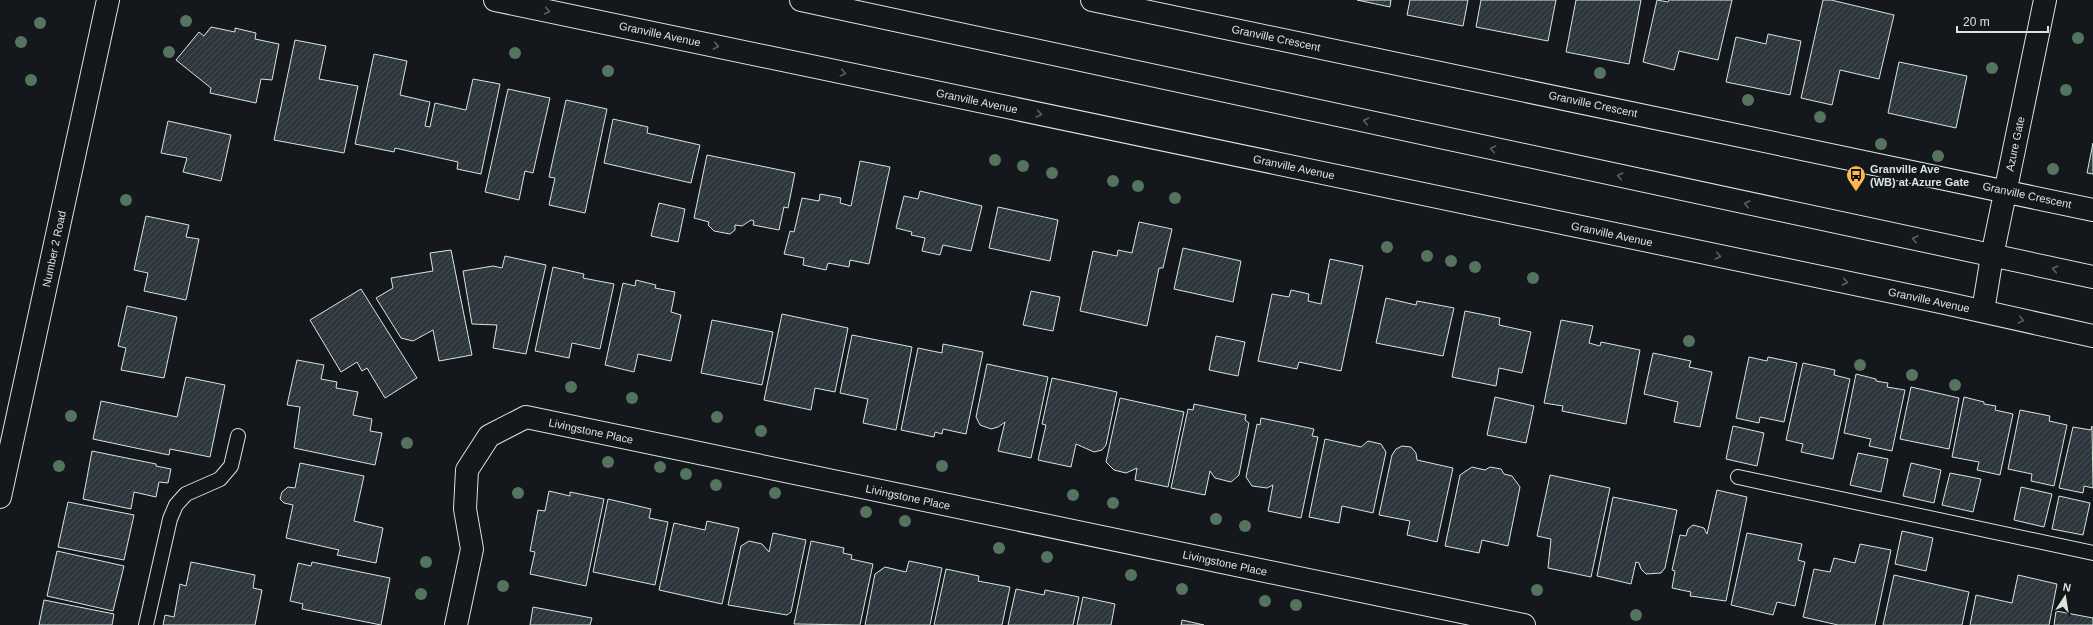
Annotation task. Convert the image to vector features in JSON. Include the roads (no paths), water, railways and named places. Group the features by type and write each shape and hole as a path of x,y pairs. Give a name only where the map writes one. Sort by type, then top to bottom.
{"main road":[{"name":"Number 2 Road","path":"0,497 108,0"},
{"name":"Granville Avenue","path":"496,0 1983,311 2093,336"},
{"path":"801,0 2093,277"},
{"name":"Granville Crescent","path":"1092,0 2093,210"},
{"name":"Azure Gate","path":"1983,311 1992,256 2045,0"},
{"name":"Livingstone Place","path":"456,625 472,549 465,509 466,470 489,436 526,417 1524,625"}],"lane":[{"path":"146,625 170,519 176,505 186,494 220,479 231,466 238,436"},
{"path":"1738,477 2093,552"}],"place":[{"name":"Granville Ave (WB) at Azure Gate","path":"1856,192"}]}
